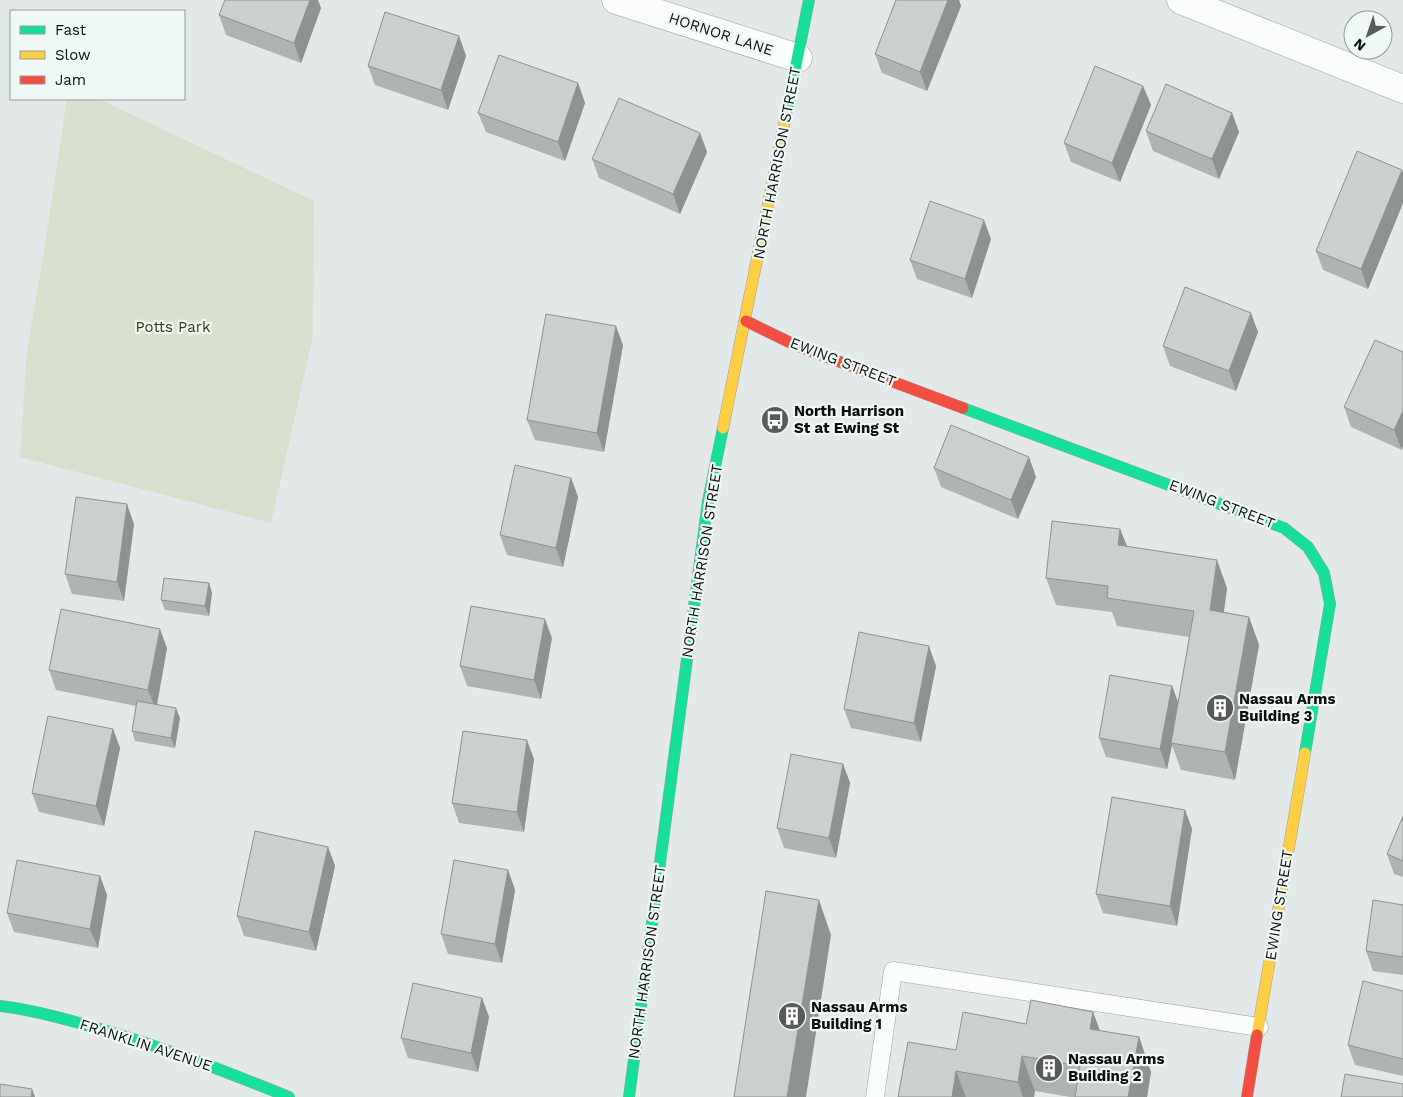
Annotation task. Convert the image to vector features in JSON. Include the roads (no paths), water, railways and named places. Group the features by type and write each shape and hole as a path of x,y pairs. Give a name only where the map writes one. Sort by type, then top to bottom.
{"street":[{"name":"HORNOR LANE","path":"616,0 798,58"},
{"name":"NORTH HARRISON STREET","path":"629,1097 708,501 746,321 809,0"},
{"path":"1182,0 1403,89"},
{"name":"EWING STREET","path":"746,321 795,344 1284,528 1308,548 1324,573 1330,604 1247,1097"},
{"name":"FRANKLIN AVENUE","path":"0,1006 23,1008 104,1029 176,1053 289,1097"}],"lane":[{"path":"875,1097 893,971 1259,1027"}],"place":[{"name":"North Harrison St at Ewing St","path":"775,420"},
{"name":"Nassau Arms Building 3","path":"1220,708"},
{"name":"Nassau Arms Building 1","path":"792,1016"},
{"name":"Nassau Arms Building 2","path":"1049,1068"}],"park label":[{"name":"Potts Park","path":"173,327"}]}
